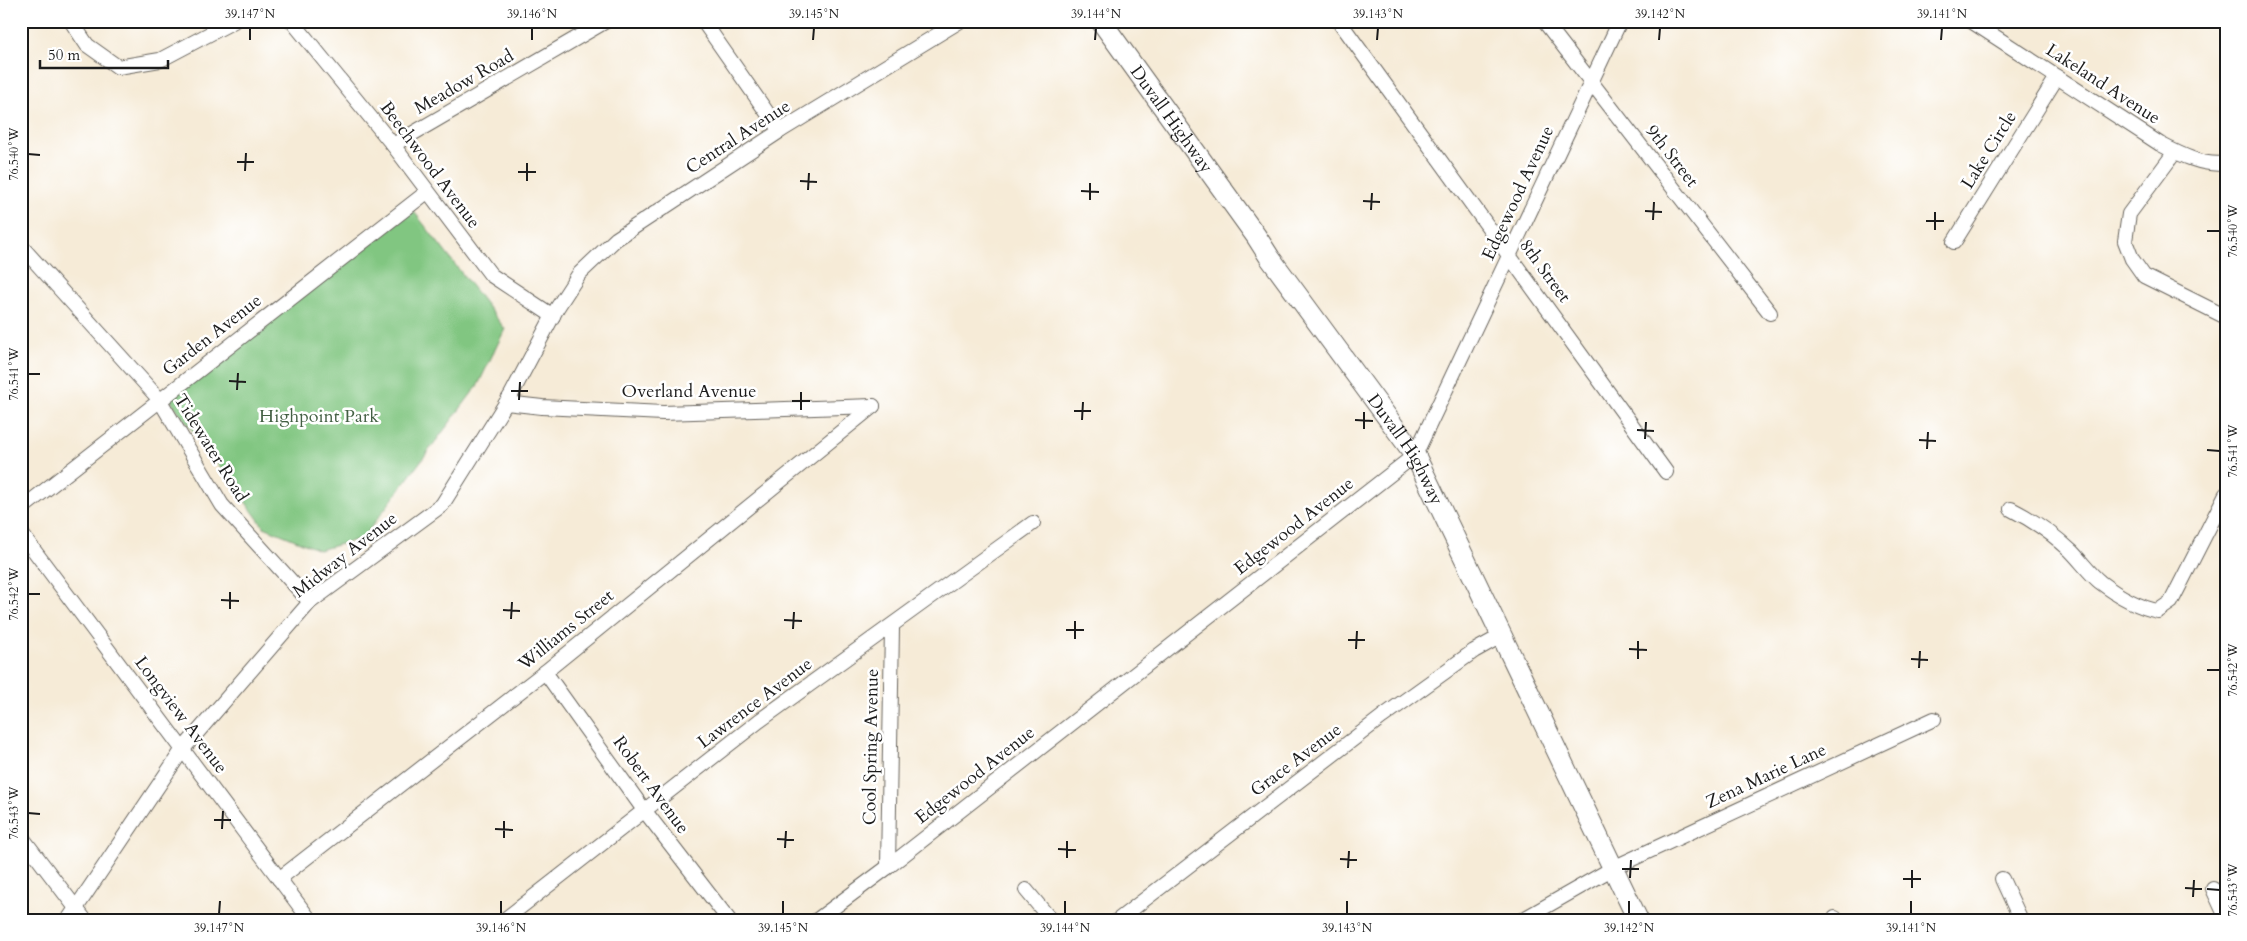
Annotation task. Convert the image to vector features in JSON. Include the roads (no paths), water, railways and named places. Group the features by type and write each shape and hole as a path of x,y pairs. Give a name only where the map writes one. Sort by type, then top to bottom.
{"street":[{"path":"71,21 87,45 118,67 160,60 234,21"},
{"name":"Beechwood Avenue","path":"292,21 393,145 491,275 555,312"},
{"name":"Meadow Road","path":"393,145 606,21"},
{"path":"703,21 780,131"},
{"name":"Central Avenue","path":"555,312 579,274 616,239 780,131 960,21"},
{"name":"Duvall Highway","path":"1101,21 1270,258 1415,455 1615,867 1638,920"},
{"name":"8th Street","path":"1339,21 1666,472"},
{"name":"9th Street","path":"1544,21 1770,313"},
{"name":"Edgewood Avenue","path":"817,920 888,867 1415,455 1620,21"},
{"name":"Lakeland Avenue","path":"1971,21 2175,152 2186,157 2223,163"},
{"name":"Lake Circle","path":"1954,242 2057,77"},
{"path":"2175,152 2129,214 2125,241 2132,259 2144,276 2226,317"},
{"name":"Garden Avenue","path":"21,509 427,192"},
{"name":"Tidewater Road","path":"21,246 159,400 222,505 310,602"},
{"name":"Midway Avenue","path":"77,916 182,749 310,602 442,505 506,403 555,312"},
{"name":"Overland Avenue","path":"506,403 542,407 663,413 873,406"},
{"name":"Williams Street","path":"279,879 545,672 873,406"},
{"path":"2012,509 2028,517 2052,535 2072,552 2099,581 2141,608 2158,611 2171,602 2226,494"},
{"name":"Lawrence Avenue","path":"504,920 759,721 892,627 1033,523"},
{"name":"Longview Avenue","path":"21,533 310,920"},
{"name":"Cool Spring Avenue","path":"888,867 892,627"},
{"name":"Grace Avenue","path":"1118,920 1398,706 1474,651 1502,636"},
{"name":"Robert Avenue","path":"545,672 644,810 729,920"},
{"name":"Zena Marie Lane","path":"1522,920 1615,867 1934,719"},
{"path":"21,836 77,916"},
{"path":"2002,879 2021,920"},
{"path":"2213,889 2226,917"},
{"path":"1026,890 1051,920"}],"park label":[{"name":"Highpoint Park","path":"319,416"}]}
